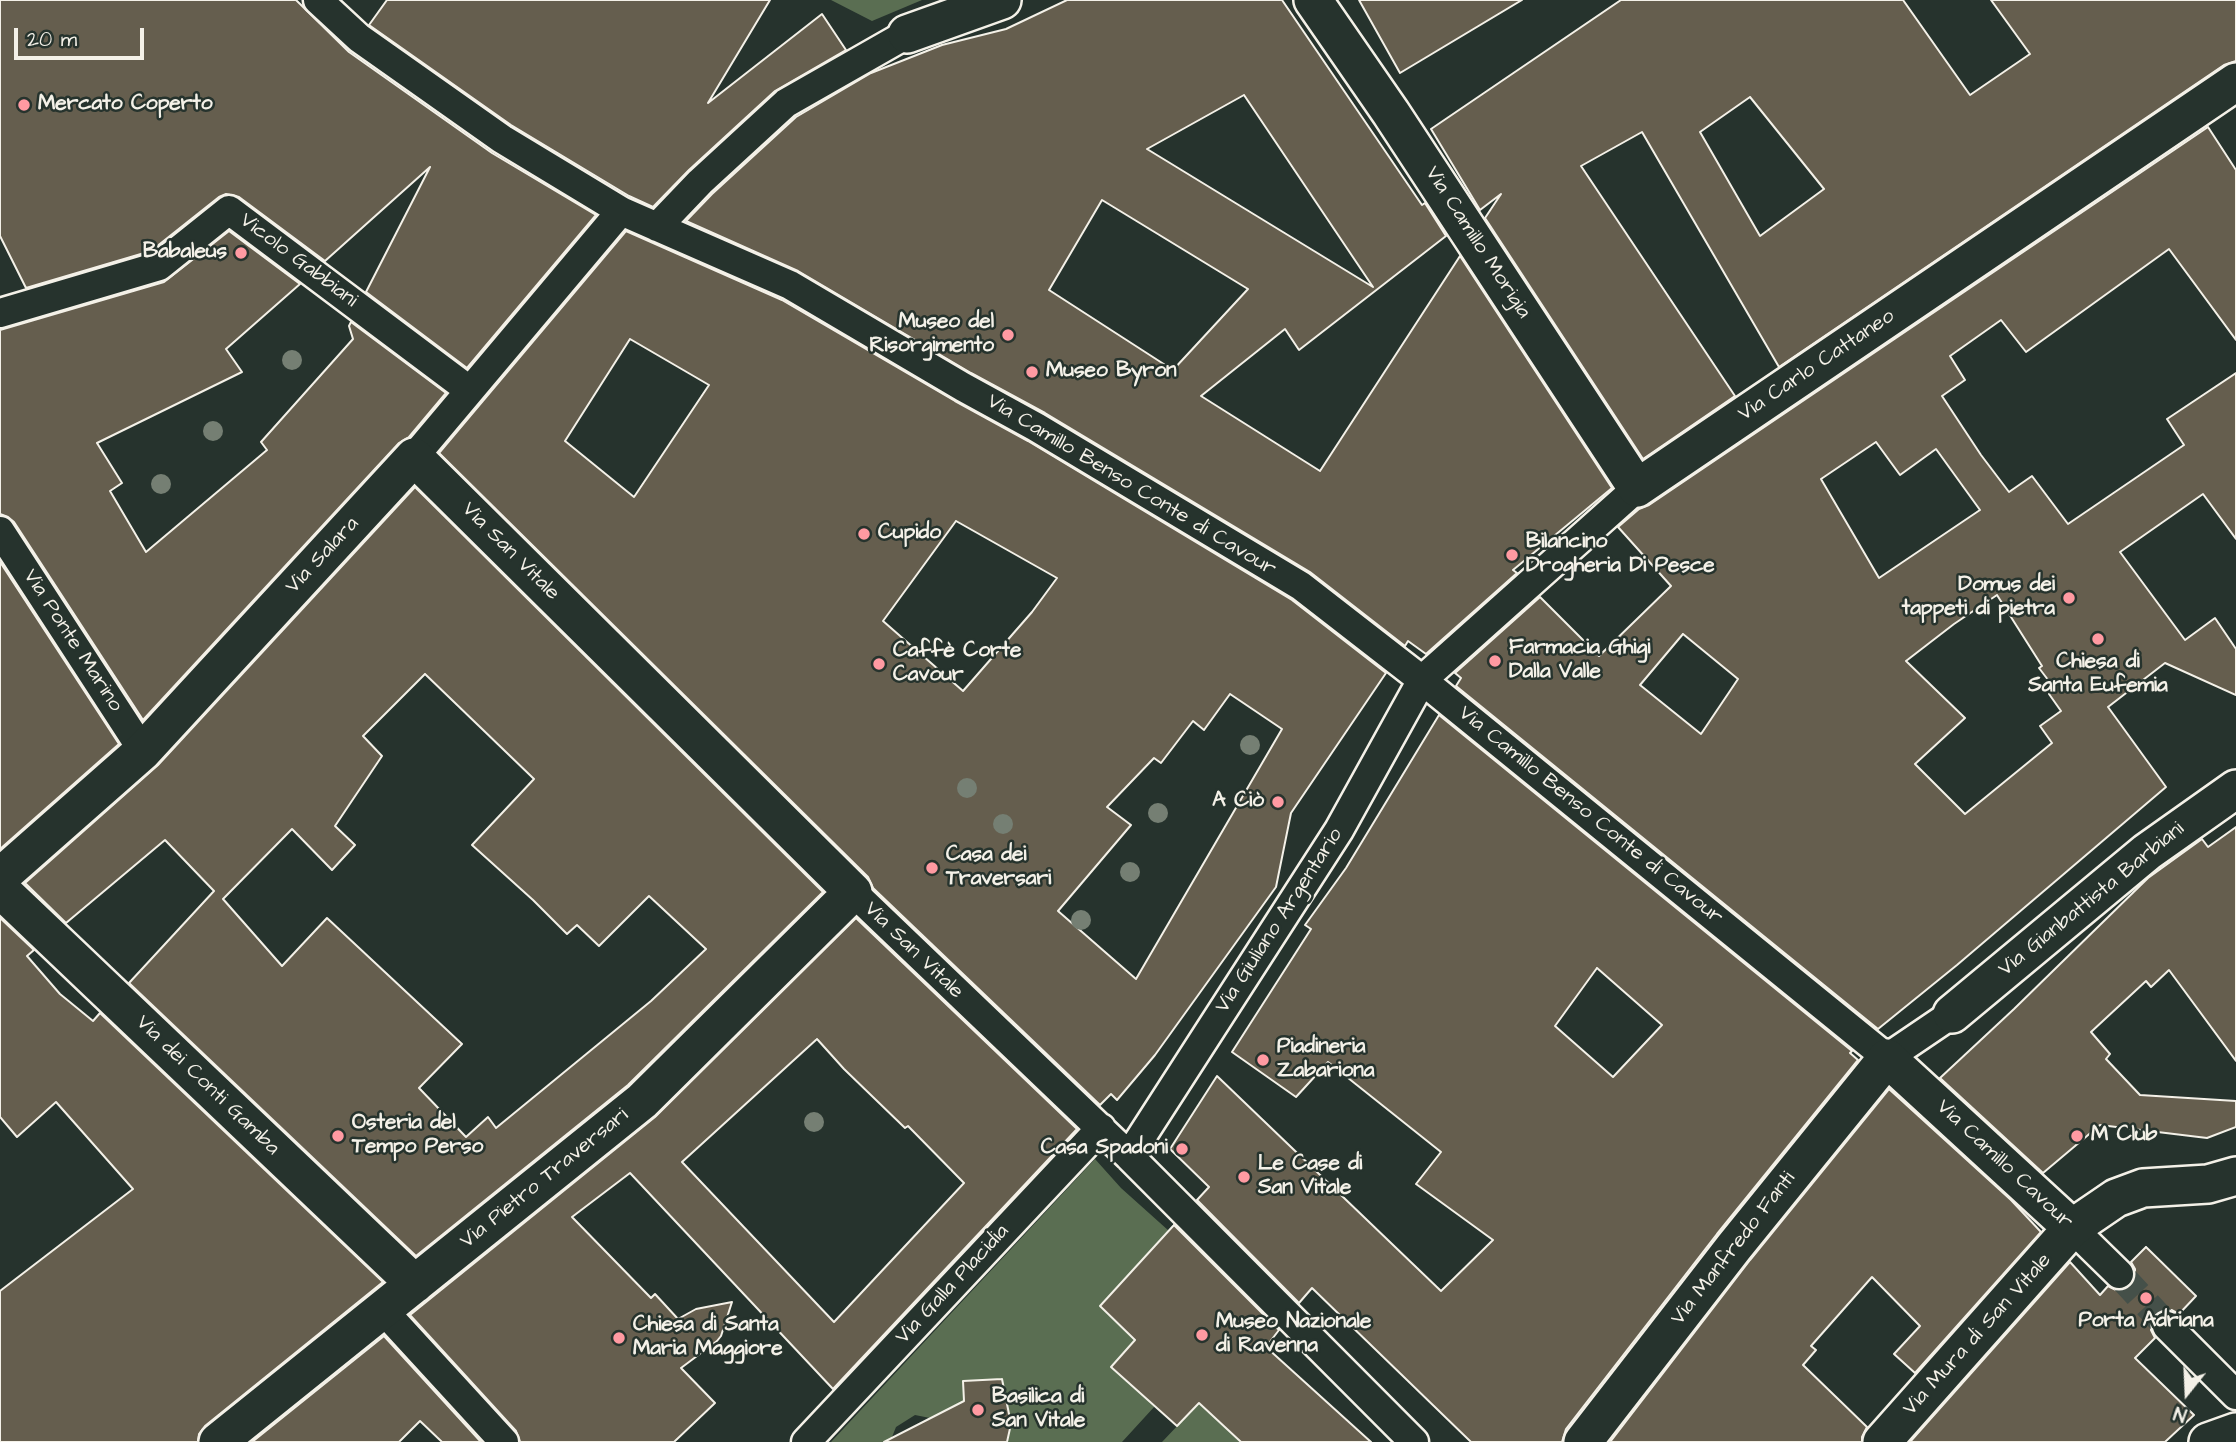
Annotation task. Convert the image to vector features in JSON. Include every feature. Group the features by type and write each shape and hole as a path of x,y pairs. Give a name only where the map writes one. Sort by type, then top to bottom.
{"street":[{"name":"Via Camillo Benso Conte di Cavour","path":"318,0 359,38 502,139 621,211 790,285 963,387 1048,433 1301,586 1422,680 1888,1058"},
{"path":"657,227 700,182 786,103 907,33 1002,0"},
{"name":"Via Camillo Morigia","path":"1313,0 1391,113 1637,488"},
{"name":"Via Carlo Cattaneo","path":"1422,680 1637,488 2236,82"},
{"name":"Vicolo Gabbiani","path":"0,313 159,266 229,210 469,390"},
{"name":"Via Salara","path":"0,877 143,751 414,457 621,211"},
{"name":"Via San Vitale","path":"414,457 853,892 1101,1128 1414,1442"},
{"name":"Via Ponte Marino","path":"0,531 143,751"},
{"name":"Via Giuliano Argentario","path":"1129,1156 1339,830 1422,680"},
{"name":"Via Gianbattista Barbiani","path":"1952,1014 2147,852 2236,789"},
{"name":"Via dei Conti Gamba","path":"0,889 415,1284"},
{"name":"Via Pietro Traversari","path":"218,1442 642,1101 853,892"},
{"path":"1888,1058 1952,1014"},
{"name":"Via Camillo Cavour","path":"1888,1058 2119,1275"},
{"name":"Via Manfredo Fanti","path":"1583,1442 1734,1247 1888,1058"},
{"name":"Via Galla Placidia","path":"806,1442 1101,1128"},
{"name":"Via Mura di San Vitale","path":"1882,1442 2072,1228 2116,1198 2143,1188 2208,1184 2236,1177"},
{"path":"383,1310 504,1442"},
{"path":"2167,1326 2236,1395"},
{"path":"2208,1442 2236,1432"}],"green space":[{"path":"831,0 922,0 872,21"},
{"path":"1095,1159 1121,1188 1169,1231 1100,1306 1135,1340 1111,1367 1155,1406 1122,1442 1004,1442 1011,1424 1002,1379 963,1381 964,1405 940,1420 915,1415 896,1427 890,1442 831,1442"},
{"path":"1199,1403 1241,1442 1162,1442"}],"building":[{"path":"0,0 296,0 349,52 492,153 596,215 467,368 366,292 430,167 325,261 239,197 226,194 151,251 26,288 0,236"},
{"path":"387,0 770,0 708,103 822,14 846,50 775,91 653,207 629,196 511,125 369,25"},
{"path":"1067,0 1282,0 1446,236 1299,350 1285,329 1201,396 1320,471 1460,256 1612,488 1513,570 1517,573 1426,654 1408,641 1405,646 1310,572 1045,413 971,373 798,271 686,221 796,117 871,73 942,45 1006,29","holes":["1244,95 1373,287 1147,149","1102,200 1248,289 1173,370 1049,290"]},
{"path":"1359,0 1522,0 1400,73"},
{"path":"1621,0 1903,0 1970,95 2030,54 1991,0 2236,0 2236,61 2224,65 1779,367 1642,132 1581,166 1735,396 1643,459 1485,218 1501,194 1480,210 1431,129","holes":["1750,97 1824,189 1760,236 1700,132"]},
{"path":"2208,127 2236,170 2236,340 2169,249 2026,352 2001,320 1950,356 1965,380 1942,396 2009,492 2032,476 2068,524 2184,445 2167,419 2236,373 2236,539 2203,494 2120,552 2185,640 2215,618 2236,649 2236,695 2165,663 2108,707 2166,787 1878,1029 1456,686 1461,678 1455,673 1540,597 1599,656 1671,586 1618,527 1639,509 1649,505","holes":["1876,442 1900,475 1936,449 1980,510 1879,578 1821,479","1997,595 2042,666 2039,668 2055,689 2049,694 2061,711 2040,726 2052,743 1965,814 1915,764 1965,718 1906,661","1683,634 1738,679 1701,734 1640,685"]},
{"path":"229,231 300,284 226,349 242,372 97,443 122,483 110,491 146,552 267,450 261,442 353,339 349,326 351,322 446,393 409,437 399,443 143,720 14,522 0,514 0,330 164,282"},
{"path":"626,231 782,300 1028,441 1292,600 1386,673 1291,813 1276,887 1155,1055 1117,1100 1111,1094 1100,1105 873,888 868,877 439,453","holes":["630,339 709,385 634,497 565,441","956,521 1057,578 1032,612 963,691 883,621","1230,694 1282,729 1136,979 1058,911 1131,825 1107,807 1154,758 1161,763 1193,721 1204,730"]},
{"path":"415,487 823,892 628,1085 416,1256 129,983 214,891 165,840 66,923 25,883 158,765","holes":["425,674 534,779 472,845 567,934 577,925 599,946 649,896 706,949 651,1001 496,1128 488,1117 466,1137 419,1088 462,1044 327,918 282,966 223,899 292,829 332,870 355,845 335,826 382,756 363,736"]},
{"path":"0,562 119,744 0,849"},
{"path":"1439,715 1852,1051 1850,1053 1858,1060 1717,1234 1566,1429 1562,1442 1471,1442 1312,1288 1299,1303 1197,1200 1209,1187 1170,1149 1217,1076 1441,1291 1493,1240 1416,1184 1441,1152 1328,1062 1296,1097 1232,1052 1311,929 1305,925 1346,868","holes":["1597,968 1662,1025 1613,1077 1555,1026"]},
{"path":"2236,827 2236,1061 2169,970 2151,987 2146,981 2091,1032 2110,1054 2106,1059 2140,1095 2236,1101 2236,1127 2207,1138 2100,1125 2043,1173 1940,1078 2148,878 2202,839 2208,847"},
{"path":"0,918 34,950 27,956 60,994 93,1021 100,1013 383,1282 205,1426 199,1434 198,1442 0,1442 0,1291 133,1189 56,1102 17,1137 0,1117"},
{"path":"856,918 1077,1129 833,1389 630,1173 572,1217 651,1298 655,1294 678,1319 696,1309 732,1302 721,1336 681,1368 715,1403 674,1442 520,1442 516,1431 410,1315 655,1117","holes":["817,1039 905,1128 908,1126 964,1183 834,1322 682,1162"]},
{"path":"1889,1089 2011,1200 2041,1232 1915,1373 1894,1354 1920,1326 1872,1277 1811,1346 1816,1350 1803,1365 1867,1427 1862,1442 1610,1442 1750,1260"},
{"name":"Museo Nazionale di Ravenna","path":"1174,1225 1279,1330 1266,1347 1371,1442 1241,1442 1199,1403 1177,1426 1111,1367 1135,1340 1100,1306"},
{"path":"2146,1247 2196,1296 2179,1314 2172,1310 2163,1310 2155,1315 2151,1321 2151,1330 2155,1338 2135,1358 2194,1415 2165,1442 1910,1442 2070,1262 2100,1295 2108,1286 2124,1290 2130,1286 2135,1277 2131,1262"},
{"path":"384,1336 481,1442 442,1442 420,1421 399,1442 252,1442"},
{"name":"Basilica di San Vitale","path":"1002,1379 1011,1424 1007,1442 884,1442 964,1401 963,1381"}],"tunnel":[{"path":"2119,1274 2167,1326"}],"place":[{"name":"Mercato Coperto","path":"24,105"},
{"name":"Babaleus","path":"241,253"},
{"name":"Museo del Risorgimento","path":"1008,335"},
{"name":"Museo Byron","path":"1032,372"},
{"name":"Cupido","path":"864,534"},
{"name":"Bilancino Drogheria Di Pesce","path":"1512,555"},
{"name":"Domus dei tappeti di pietra","path":"2069,598"},
{"name":"Chiesa di Santa Eufemia","path":"2098,639"},
{"name":"Farmacia Ghigi Dalla Valle","path":"1495,661"},
{"name":"Caffè Corte Cavour","path":"879,664"},
{"name":"A Ciò","path":"1278,802"},
{"name":"Casa dei Traversari","path":"932,868"},
{"name":"Piadineria Zabariona","path":"1263,1060"},
{"name":"Osteria del Tempo Perso","path":"338,1136"},
{"name":"M Club","path":"2077,1136"},
{"name":"Casa Spadoni","path":"1182,1149"},
{"name":"Le Case di San Vitale","path":"1244,1177"},
{"name":"Porta Adriana","path":"2146,1298"},
{"name":"Museo Nazionale di Ravenna","path":"1202,1335"},
{"name":"Chiesa di Santa Maria Maggiore","path":"619,1338"},
{"name":"Basilica di San Vitale","path":"978,1410"}]}
